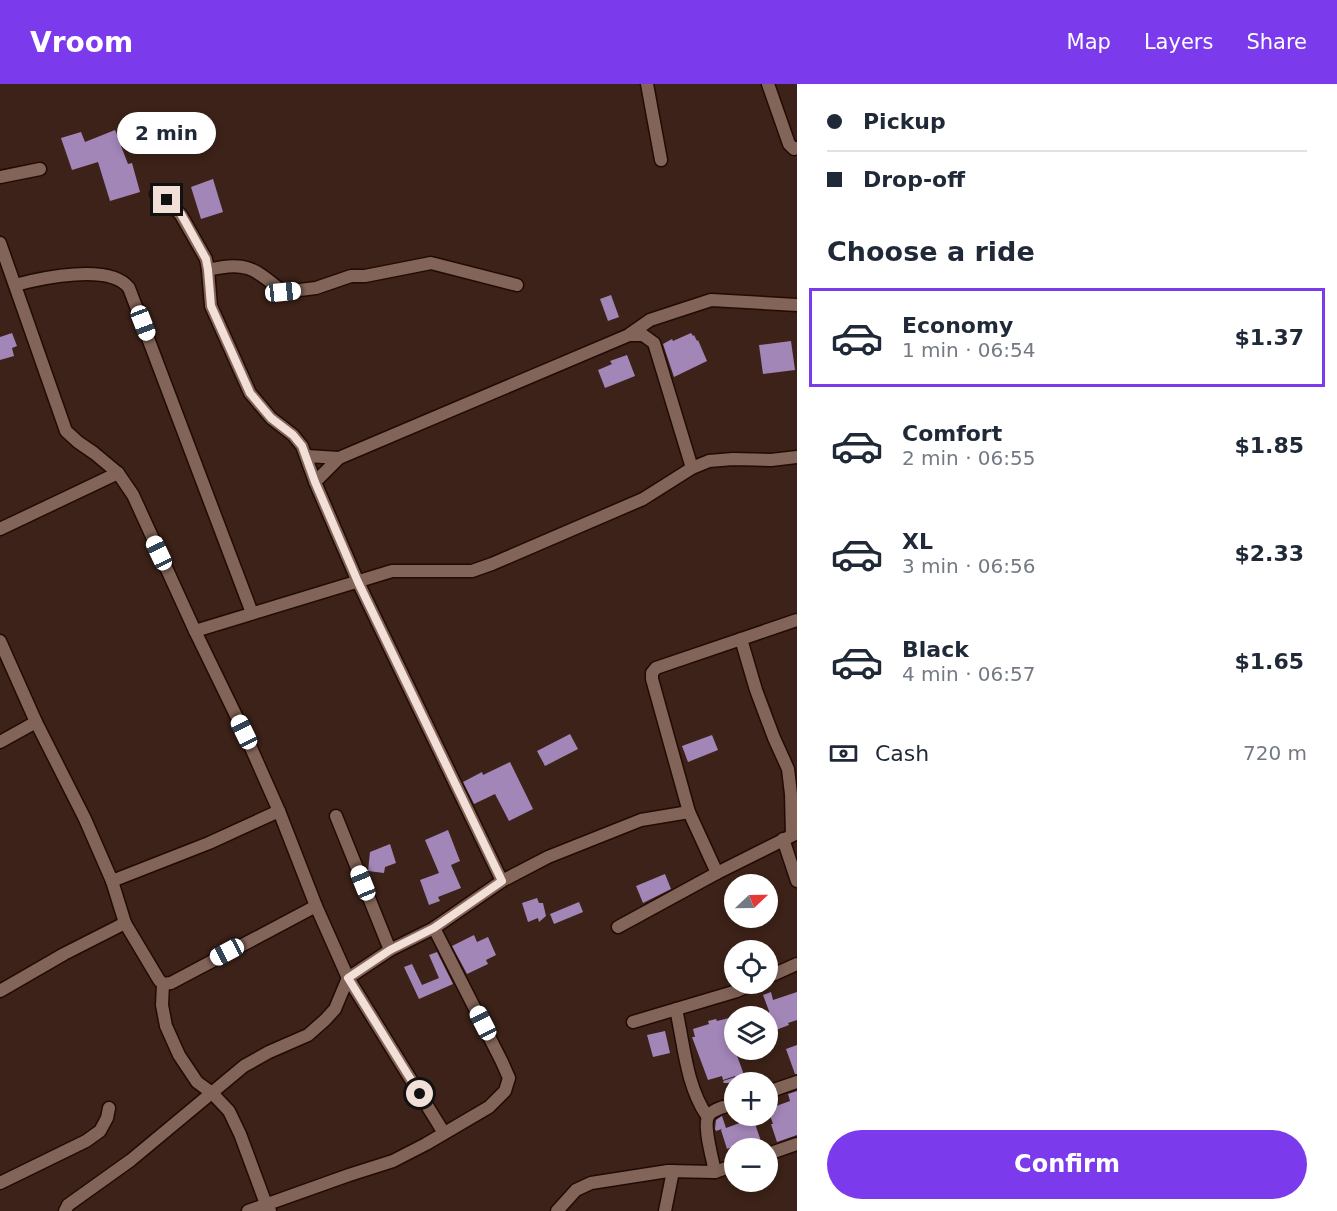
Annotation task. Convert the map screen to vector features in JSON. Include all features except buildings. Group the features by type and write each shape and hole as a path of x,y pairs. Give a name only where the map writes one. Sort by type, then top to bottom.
{"street":[{"path":"646,84 661,160"},
{"path":"768,84 789,144 794,149 797,148"},
{"path":"0,177 40,169"},
{"path":"156,194 167,200 181,214 206,259 211,306 250,393 271,418 293,435 302,446 358,582 502,881"},
{"path":"0,243 66,431 118,472 133,495 244,732 348,978 444,1132"},
{"path":"208,270 227,266 247,267 283,292 316,288 351,276 365,276 431,263 517,285"},
{"path":"15,285 83,274 116,278 122,280 129,288 252,613"},
{"path":"315,482 339,458 629,335 650,321 711,300 797,305"},
{"path":"629,335 643,334 654,343 692,468"},
{"path":"307,456 339,458"},
{"path":"195,630 392,571 472,571 643,499 692,468 709,461 771,460 797,457"},
{"path":"0,529 118,472"},
{"path":"717,873 689,812 652,673 656,668 797,620"},
{"path":"741,639 756,690 788,769 791,794 791,836 797,881"},
{"path":"0,640 36,722 85,819 112,881 124,923 163,984 162,1005 166,1026 179,1055 197,1082 212,1093 229,1111 268,1207"},
{"path":"0,742 36,722"},
{"path":"112,881 209,843 279,811"},
{"path":"65,1211 68,1205 131,1160 244,1066 308,1035 335,1009 348,978 390,950 434,928 502,881 548,856 641,820 689,812"},
{"path":"336,816 390,950"},
{"path":"618,927 791,836"},
{"path":"163,984 171,982 316,906"},
{"path":"0,991 124,923"},
{"path":"248,1211 268,1207 393,1161 489,1107 505,1091 509,1078 434,928"},
{"path":"778,973 797,964"},
{"path":"633,1022 726,994"},
{"path":"676,1009 684,1054 694,1091 708,1116"},
{"path":"778,1089 797,1082"},
{"path":"716,1172 706,1119 715,1110 724,1107"},
{"path":"0,1183 86,1141 100,1131 109,1108"},
{"path":"778,1151 797,1144"},
{"path":"557,1211 576,1190 591,1183 673,1171 716,1172 724,1169"},
{"path":"665,1211 673,1171"}],"route":[{"path":"167,200 181,214 206,259 211,306 250,393 271,418 293,435 307,456 315,482 358,582 502,881 434,928 390,950 348,978 420,1094"}]}
